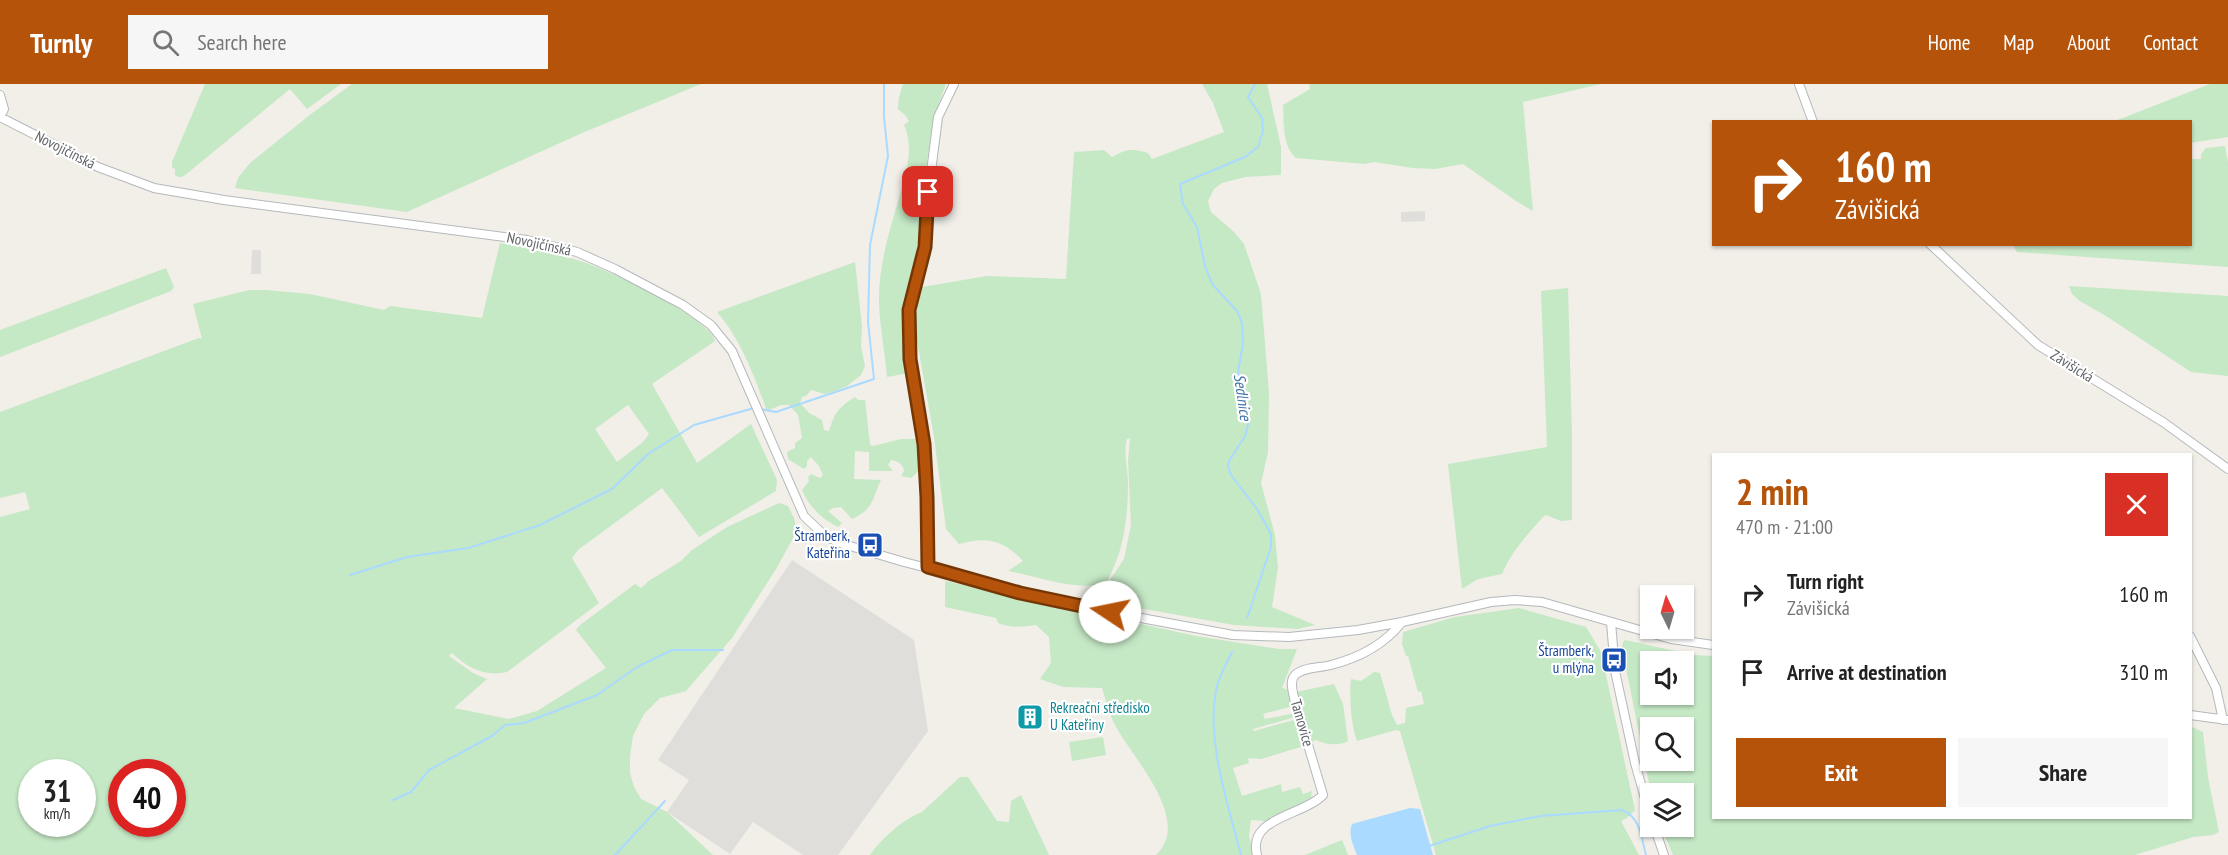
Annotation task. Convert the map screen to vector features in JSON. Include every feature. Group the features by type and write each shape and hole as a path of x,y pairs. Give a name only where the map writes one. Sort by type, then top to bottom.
{"street":[{"path":"928,567 928,507 924,444 910,359 909,310 925,247 926,211 938,117 954,84"},
{"path":"1799,84 1811,118"},
{"path":"0,95 4,109 0,117"},
{"name":"Novojičínská","path":"0,117 98,167 154,188 224,200 527,240 577,252 615,269 683,305 706,321 722,337 732,351 754,399 795,500 804,516 825,536 840,543 1071,605 1233,635 1289,637 1358,630 1491,602 1515,600 1542,602 1671,639 1712,645"},
{"name":"Závišická","path":"1932,246 2038,345 2163,422 2228,469"},
{"name":"Tamovice","path":"1257,855 1257,834 1262,829 1311,805 1323,795 1294,698 1293,679 1296,674 1304,670 1332,665 1364,652 1390,637 1402,622"},
{"path":"1611,622 1615,671 1641,783"},
{"path":"2192,640 2216,688 2226,720 2192,716"},
{"path":"1658,837 1664,855"}],"shaded area":[{"path":"1425,211 1425,221 1401,222 1401,212"},
{"path":"252,250 261,250 261,274 251,274"},
{"path":"792,560 914,640 928,731 838,855 803,855 753,822 730,854 667,812 689,780 658,760"}],"green space":[{"path":"205,84 341,84 307,109 290,89 186,174 179,177 175,175 172,162"},
{"path":"352,84 701,84 582,133 407,212 235,188 238,178 250,163"},
{"path":"903,84 946,84 932,134 914,268 909,293 905,295 903,325 909,373 887,377 879,298 884,253 908,160 909,145 904,125 909,121 898,109"},
{"path":"1202,84 1267,84 1281,147 1281,175 1245,177 1222,183 1214,189 1208,201 1211,212 1244,244 1261,294 1269,393 1268,452 1261,483 1275,535 1278,568 1272,607 1315,625 1298,629 1234,625 1083,598 1108,583 1124,559 1131,525 1128,461 1130,438 1127,439 1125,450 1128,476 1126,522 1121,547 1106,583 1082,586 1008,571 1023,561 1009,548 986,540 959,544 946,529 934,437 915,329 922,287 987,276 1066,279 1074,152 1104,150 1112,157 1133,150 1148,153 1152,159 1224,132 1213,103"},
{"path":"1309,84 1601,84 1523,102 1533,211 1463,164 1435,169 1374,162 1365,164 1296,158 1291,153 1286,140 1283,105 1310,89"},
{"path":"2210,84 2228,84 2228,137 2192,143 2192,120 2118,120"},
{"path":"2225,146 2228,162 2228,267 2017,252 2014,246 2192,246 2192,159 2201,159 2201,154 2206,148"},
{"path":"500,243 564,256 616,275 658,296 696,320 709,331 715,341 652,384 697,463 751,424 777,480 776,491 699,537 662,488 578,550 572,558 599,603 507,672 484,672 470,667 452,653 449,656 473,673 487,679 454,708 509,719 537,711 606,668 576,630 580,625 635,584 641,588 727,527 779,503 788,506 797,531 732,638 686,691 660,698 644,714 633,736 630,773 641,799 667,812 713,855 0,855 0,517 30,509 25,492 0,498 0,412 199,338 202,339 193,304 249,290 266,290 310,294 384,310 390,306 482,318","holes":["628,405 649,434 643,442 617,462 595,429"]},
{"path":"855,262 862,326 861,346 865,366 861,375 847,386 825,394 811,390 802,397 800,403 809,413 822,420 824,430 829,431 835,415 845,404 855,397 858,400 865,400 870,445 901,439 920,439 922,468 911,478 901,476 904,471 903,466 891,460 888,465 893,471 869,471 869,452 855,451 854,479 881,480 871,503 859,515 852,519 841,507 828,511 842,523 838,527 817,512 808,502 802,490 811,474 820,478 823,475 819,466 811,457 804,469 788,459 787,452 795,448 795,443 802,438 798,415 789,405 781,405 767,411 734,335 717,312"},
{"path":"166,268 174,287 171,291 0,357 0,330"},
{"path":"2069,286 2228,296 2228,376 2191,372 2080,301 2072,294"},
{"path":"1568,288 1572,520 1561,521 1546,515 1520,544 1502,574 1478,579 1462,589 1448,464 1547,447 1541,291"},
{"path":"945,581 1196,636 1279,649 1297,649 1282,688 1289,690 1293,706 1263,714 1265,719 1291,714 1295,714 1295,717 1253,729 1254,731 1294,720 1298,724 1304,746 1261,759 1248,758 1249,763 1233,768 1242,796 1281,784 1282,792 1300,787 1303,794 1312,791 1311,796 1314,800 1267,821 1251,820 1249,835 1253,855 1156,855 1166,840 1168,824 1164,806 1114,723 1102,688 1063,687 1040,679 1051,663 1049,637 1036,625 1007,626 998,623 996,618 945,607"},
{"path":"1519,608 1586,627 1601,652 1635,810 1621,821 1639,855 1436,855 1400,731 1396,730 1357,741 1351,710 1351,679 1361,681 1374,672 1380,673 1397,725 1405,723 1406,708 1424,704 1402,644 1403,632 1455,617"},
{"path":"1625,640 1676,651 1640,651 1640,705 1694,705 1694,655 1712,656 1712,819 2192,819 2192,727 2203,732 2208,777 2219,832 2213,835 2193,837 2135,855 1673,855 1665,837 1694,837 1694,783 1649,783 1647,771 1694,771 1694,717 1640,717 1640,738 1622,648"},
{"path":"1334,684 1343,704 1348,741 1337,744 1316,740 1311,742 1296,692"},
{"path":"1103,737 1106,755 1072,761 1069,742"},
{"path":"960,777 968,777 997,821 1009,822 1011,801 1021,795 1049,855 870,855 893,830 907,819 922,812"},
{"path":"1342,840 1348,855 1305,855"}],"water":[{"path":"1410,808 1420,809 1433,855 1357,855 1351,836 1352,824"}],"waterway":[{"path":"760,409 776,412 874,379 868,322 870,245 888,156 884,117 884,84"},
{"name":"Sedlnice","path":"1247,618 1271,547 1271,534 1257,509 1231,475 1228,466 1245,436 1248,425 1238,372 1243,343 1242,323 1237,311 1212,284 1205,266 1197,227 1183,204 1180,184 1245,157 1258,147 1263,131 1262,118 1248,97 1255,84"},
{"path":"350,575 407,557 468,548 540,525 612,489 648,454 694,425 754,408"},
{"path":"393,800 411,792 429,770 492,736 505,725 524,723 597,695 637,667 672,650 723,650"},
{"name":"Sedlnice","path":"1232,652 1217,686 1214,727 1220,771 1241,855"},
{"path":"615,855 665,801"},
{"path":"1429,846 1490,826 1540,816 1622,810 1637,823 1646,855"}],"place":[{"name":"Štramberk, Kateřina","path":"870,545"},
{"name":"Štramberk, u mlýna","path":"1614,660"},
{"name":"Rekreační středisko U Kateřiny","path":"1030,717"}],"route":[{"path":"928,192 925,247 909,310 910,359 924,444 928,567 1020,593 1110,612"}]}
